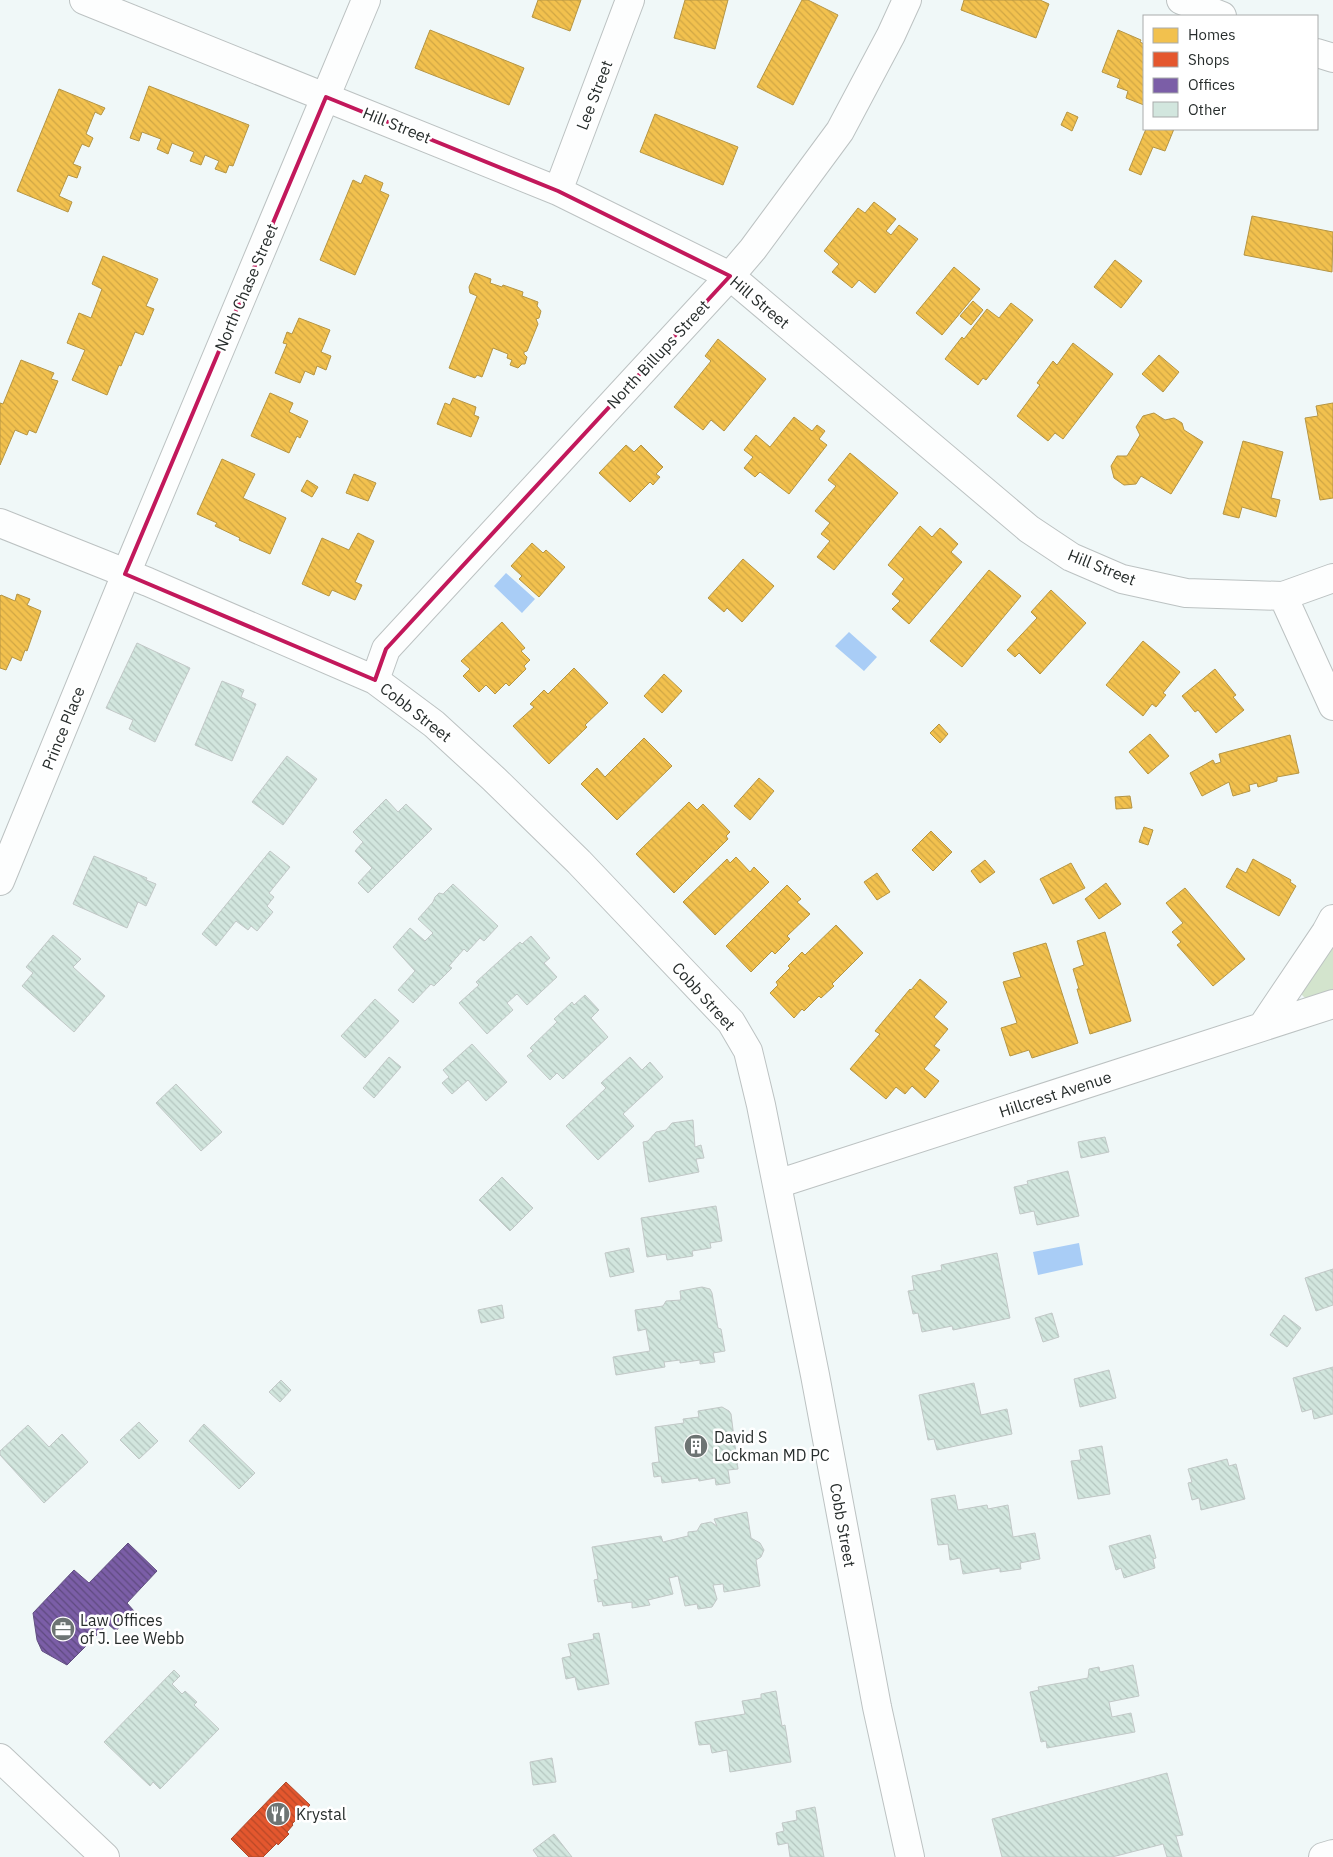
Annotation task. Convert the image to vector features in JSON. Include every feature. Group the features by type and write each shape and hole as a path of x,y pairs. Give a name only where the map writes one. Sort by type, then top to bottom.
{"street":[{"name":"Hill Street","path":"84,0 558,191 730,276 1029,529 1071,557 1122,579 1186,593 1284,596"},
{"name":"North Chase Street","path":"126,574 366,0"},
{"name":"Lee Street","path":"558,191 630,0"},
{"name":"North Billups Street","path":"375,680 386,649 730,276 752,249 840,131 891,35 907,0"},
{"path":"1181,0 1219,15"},
{"path":"1318,53 1333,58"},
{"name":"Cobb Street","path":"0,523 148,582 375,680 434,724 494,779 579,862 731,1022 748,1051 777,1184 877,1707 910,1857"},
{"name":"Prince Place","path":"0,881 126,574"},
{"path":"1333,578 1284,596 1333,706"},
{"path":"1262,1027 1333,919"},
{"name":"Hillcrest Avenue","path":"777,1184 1333,1004"},
{"path":"0,1758 104,1857"},
{"path":"1323,1857 1333,1854"}],"highlighted area":[{"path":"326,97 558,191 730,276 386,649 375,680 125,574"}],"green space":[{"path":"1333,948 1333,990 1305,998 1302,995 1302,989"}],"water":[{"path":"506,573 535,599 522,613 494,586"},
{"path":"849,632 877,657 864,671 835,646"},
{"path":"1079,1243 1083,1265 1038,1275 1033,1252"}],"building: Homes":[{"path":"538,0 581,0 570,31 532,17"},
{"path":"685,0 728,0 715,49 674,38"},
{"path":"802,0 808,0 838,15 793,105 757,87"},
{"path":"964,0 1040,0 1049,4 1036,38 961,10"},
{"path":"430,30 524,68 509,105 415,68"},
{"path":"1118,30 1141,40 1140,42 1143,44 1143,105 1126,98 1128,91 1117,87 1120,79 1102,72"},
{"path":"149,86 249,125 233,166 229,165 226,173 215,169 219,161 205,155 201,165 190,161 194,152 172,143 168,154 157,149 161,139 142,132 139,141 130,138"},
{"path":"59,89 105,108 101,115 95,112 86,134 93,138 89,147 82,144 73,164 81,167 77,178 68,175 59,196 72,202 68,212 17,191"},
{"path":"1067,112 1078,117 1072,131 1061,125"},
{"path":"655,114 738,147 723,185 640,152"},
{"path":"1146,130 1174,130 1165,151 1153,147 1141,175 1129,170"},
{"path":"365,175 383,183 380,191 389,195 355,275 320,260 353,180 361,184"},
{"path":"874,202 896,219 886,231 891,235 899,225 918,239 875,293 859,280 852,288 832,272 839,264 824,251 858,208 865,213"},
{"path":"1252,216 1333,232 1332,272 1244,255"},
{"path":"103,256 158,279 146,306 154,309 143,335 135,332 107,395 72,380 85,350 67,343 79,313 91,318 102,289 92,284"},
{"path":"1115,260 1142,281 1121,308 1094,287"},
{"path":"954,267 980,289 942,335 916,313"},
{"path":"475,273 491,279 490,283 523,292 522,296 538,302 537,306 541,311 539,318 536,319 538,324 527,351 524,352 527,357 525,364 518,368 510,365 512,360 507,358 508,354 493,348 482,377 477,375 475,378 449,368 477,296 470,293 469,287"},
{"path":"973,301 983,310 971,325 960,316"},
{"path":"1011,303 1033,320 986,380 983,378 978,385 945,359 962,337 964,339 987,309 999,318"},
{"path":"299,318 330,330 321,352 331,356 326,370 317,366 314,375 305,371 300,383 275,373 287,344 283,343 287,332 292,334"},
{"path":"718,339 766,379 724,431 711,420 703,430 674,407 711,361 705,356"},
{"path":"1073,343 1113,374 1063,439 1055,433 1048,441 1017,416 1040,385 1037,383 1053,361 1057,365"},
{"path":"1159,355 1179,372 1163,392 1142,374"},
{"path":"21,360 54,373 51,379 58,381 36,433 29,430 27,435 15,430 0,465 0,403 3,404"},
{"path":"270,393 293,403 289,412 308,421 300,438 297,436 289,453 251,436"},
{"path":"453,398 476,407 474,415 479,417 471,437 437,424 445,403 450,405"},
{"path":"1333,403 1333,498 1320,500 1305,418 1318,416 1316,406"},
{"path":"1154,413 1165,420 1174,418 1182,423 1184,430 1203,442 1171,494 1141,476 1136,484 1124,485 1114,478 1111,466 1117,456 1127,456 1140,435 1136,427 1143,416"},
{"path":"794,417 812,431 817,425 825,431 819,439 827,445 789,494 760,472 755,477 744,468 753,457 744,450 756,435 770,447"},
{"path":"1243,441 1283,452 1271,498 1280,500 1276,517 1242,507 1239,518 1223,514"},
{"path":"626,445 634,452 641,445 663,467 656,474 660,477 653,485 650,482 630,502 599,473"},
{"path":"850,453 898,493 834,570 817,557 830,541 821,534 830,523 815,511 836,486 828,480"},
{"path":"222,459 255,474 243,498 286,518 270,554 239,540 240,538 215,526 217,523 197,514"},
{"path":"354,474 376,483 368,501 346,493"},
{"path":"307,480 318,487 312,497 301,491"},
{"path":"920,526 932,537 940,528 944,531 958,544 951,552 962,562 909,624 892,609 900,601 892,594 904,579 888,565"},
{"path":"358,533 374,541 355,582 362,585 355,600 332,590 329,596 302,584 322,538 349,550"},
{"path":"532,543 543,553 546,550 565,567 539,597 519,579 522,576 511,566"},
{"path":"743,559 774,586 742,622 727,608 724,612 708,598"},
{"path":"989,570 1021,596 962,667 930,641"},
{"path":"1051,590 1086,623 1040,674 1019,653 1015,657 1007,650 1037,618 1031,612"},
{"path":"17,594 30,599 27,605 41,611 27,651 25,650 21,661 12,657 6,670 0,668 0,596 15,601"},
{"path":"502,622 525,648 521,651 530,660 524,666 526,669 509,686 506,683 495,694 486,685 479,692 463,676 470,669 461,661"},
{"path":"1143,641 1180,672 1163,693 1166,695 1156,707 1152,704 1143,716 1106,685"},
{"path":"574,668 608,703 585,725 587,727 549,764 513,726 534,707 530,704 544,690 548,694"},
{"path":"1215,669 1236,695 1233,697 1244,710 1216,733 1198,710 1195,712 1182,696"},
{"path":"664,674 682,691 662,713 644,696"},
{"path":"939,724 948,734 940,743 930,733"},
{"path":"1150,734 1169,756 1148,774 1129,752"},
{"path":"1290,735 1299,773 1277,777 1277,781 1258,787 1257,783 1249,785 1250,791 1233,796 1229,782 1202,796 1190,773 1213,760 1215,764 1221,762 1219,754"},
{"path":"644,738 672,766 617,820 581,784 597,768 605,777"},
{"path":"759,778 774,791 750,820 734,806"},
{"path":"1130,796 1132,808 1116,809 1115,797"},
{"path":"689,802 697,810 703,804 730,832 726,836 728,839 674,893 636,854"},
{"path":"1144,827 1153,830 1148,845 1139,842"},
{"path":"931,831 952,852 933,871 912,850"},
{"path":"736,857 750,872 754,867 769,882 715,935 683,902 727,859 730,863"},
{"path":"1253,859 1291,880 1290,882 1296,886 1279,916 1226,887 1237,868 1246,873"},
{"path":"985,860 995,872 980,883 971,871"},
{"path":"1071,863 1085,888 1053,904 1040,879"},
{"path":"877,873 890,892 877,900 864,882"},
{"path":"1106,883 1121,904 1099,919 1085,899"},
{"path":"787,885 801,899 797,902 810,914 787,936 790,939 775,954 772,951 751,972 726,946"},
{"path":"1185,888 1245,959 1213,986 1177,945 1181,942 1172,932 1183,923 1166,903"},
{"path":"836,925 863,953 832,984 834,986 821,998 819,996 804,1011 802,1009 794,1018 770,993 778,985 776,982 790,968 788,966 802,952 805,955"},
{"path":"1105,932 1131,1021 1090,1034 1073,969 1084,965 1077,941"},
{"path":"1046,943 1078,1043 1032,1058 1029,1050 1010,1056 1001,1028 1017,1023 1003,982 1021,977 1013,953"},
{"path":"920,979 947,1002 934,1017 948,1029 934,1046 940,1050 924,1069 939,1081 925,1098 912,1086 905,1094 896,1087 886,1099 850,1069 880,1034 875,1031"}],"building: Shops":[{"name":"Krystal","path":"286,1782 310,1805 292,1824 287,1832 289,1834 278,1845 277,1843 263,1857 249,1857 231,1839"}],"building: Offices":[{"path":"128,1543 157,1571 127,1603 134,1611 116,1631 108,1624 67,1665 42,1651 37,1640 33,1613 74,1570 89,1583"}],"building: Other":[{"path":"137,643 190,668 155,742 129,729 133,720 106,708"},
{"path":"222,681 244,690 241,697 256,704 232,761 195,745"},
{"path":"287,756 317,779 283,825 252,802"},
{"path":"386,799 398,812 406,804 432,829 368,893 358,883 372,868 355,851 363,842 353,832"},
{"path":"270,851 290,867 269,893 274,897 267,906 273,912 257,931 251,926 248,930 236,921 216,946 202,934"},
{"path":"94,856 147,878 146,880 156,884 146,906 138,902 127,928 73,904"},
{"path":"453,884 498,926 484,941 480,938 467,952 464,949 449,966 452,968 434,986 431,984 413,1003 398,990 415,971 393,947 410,928 425,941 433,933 418,919 439,893 443,894"},
{"path":"53,935 81,959 73,967 105,996 74,1032 22,986 33,973 26,967"},
{"path":"531,936 550,958 544,963 557,977 527,1005 517,994 507,1003 513,1010 487,1034 459,1003 479,985 476,982 520,942 522,944"},
{"path":"585,995 599,1010 591,1018 608,1037 563,1079 557,1073 550,1080 527,1056 533,1051 530,1048 557,1022 554,1019 572,1002 574,1005"},
{"path":"375,999 399,1021 365,1058 341,1036"},
{"path":"472,1044 507,1082 486,1101 468,1080 452,1094 442,1083 449,1077 443,1070"},
{"path":"389,1057 401,1067 374,1098 363,1088"},
{"path":"630,1057 642,1070 650,1062 663,1077 623,1114 634,1126 598,1160 566,1126 606,1088 601,1083"},
{"path":"176,1084 222,1132 201,1151 156,1103"},
{"path":"693,1120 695,1147 701,1145 704,1158 696,1159 699,1172 649,1182 643,1142 648,1141 656,1132 666,1130 672,1123"},
{"path":"1105,1137 1109,1152 1081,1158 1078,1142"},
{"path":"1068,1171 1079,1216 1037,1225 1034,1211 1020,1214 1014,1187 1028,1184 1027,1181"},
{"path":"502,1177 533,1208 510,1231 479,1200"},
{"path":"716,1206 722,1241 710,1243 711,1248 692,1251 693,1256 667,1260 666,1254 647,1257 641,1218"},
{"path":"629,1248 634,1272 610,1277 605,1253"},
{"path":"997,1253 1010,1318 953,1330 952,1326 922,1332 918,1313 913,1314 908,1291 914,1290 912,1276 942,1270 941,1265"},
{"path":"1333,1269 1333,1305 1316,1311 1305,1278"},
{"path":"702,1287 710,1289 712,1293 718,1328 721,1329 725,1351 713,1353 715,1362 700,1364 700,1360 680,1363 680,1360 664,1362 665,1367 616,1375 613,1357 650,1351 646,1329 638,1331 635,1310 663,1306 666,1301 681,1300 680,1291"},
{"path":"502,1305 504,1318 481,1323 478,1310"},
{"path":"1052,1313 1059,1337 1043,1342 1035,1318"},
{"path":"1284,1315 1301,1328 1287,1347 1270,1335"},
{"path":"1333,1367 1333,1414 1314,1419 1312,1409 1302,1412 1293,1378"},
{"path":"1109,1370 1116,1398 1080,1407 1074,1379"},
{"path":"281,1380 291,1390 280,1402 269,1392"},
{"path":"974,1383 981,1415 1007,1409 1012,1434 937,1450 934,1439 928,1440 919,1395"},
{"name":"David S Lockman MD PC","path":"722,1407 731,1414 738,1469 728,1470 730,1483 716,1485 715,1478 699,1481 698,1478 662,1483 661,1476 654,1477 652,1463 659,1462 655,1427 684,1423 683,1419 699,1417 698,1411"},
{"path":"139,1422 158,1441 139,1459 120,1440"},
{"path":"204,1424 255,1473 239,1489 189,1441"},
{"path":"28,1425 49,1447 62,1434 88,1462 44,1503 0,1455 0,1451"},
{"path":"1102,1446 1110,1494 1078,1499 1071,1461 1081,1460 1079,1450"},
{"path":"1227,1459 1229,1466 1236,1464 1245,1499 1201,1510 1199,1498 1192,1500 1188,1483 1192,1482 1188,1469"},
{"path":"955,1495 958,1510 987,1505 988,1509 1008,1505 1013,1537 1035,1533 1040,1559 1020,1563 1021,1569 1000,1572 1000,1568 963,1574 960,1558 950,1560 948,1544 938,1545 931,1499"},
{"path":"747,1512 751,1538 760,1543 764,1550 761,1557 756,1560 760,1586 724,1592 723,1584 713,1585 717,1599 712,1607 698,1609 697,1604 685,1606 678,1576 669,1578 673,1594 648,1600 650,1605 632,1608 632,1602 603,1606 602,1601 598,1602 594,1580 598,1579 592,1547 661,1536 663,1542 688,1536 688,1532 697,1531 701,1524 711,1522 717,1526 714,1519"},
{"path":"1150,1535 1156,1558 1153,1559 1155,1568 1124,1578 1121,1568 1116,1570 1109,1546"},
{"path":"599,1633 609,1684 578,1690 575,1677 566,1679 562,1658 571,1656 568,1644 594,1639 593,1634"},
{"path":"1133,1665 1139,1696 1109,1702 1112,1717 1131,1713 1135,1732 1047,1748 1046,1741 1041,1742 1030,1692 1039,1690 1038,1687 1088,1678 1089,1669 1099,1667 1100,1672"},
{"path":"174,1670 180,1676 172,1684 182,1694 185,1691 197,1702 194,1705 219,1729 160,1789 153,1782 150,1786 104,1742"},
{"path":"776,1691 782,1726 785,1725 791,1762 730,1772 727,1750 712,1753 710,1744 699,1745 695,1722 745,1714 742,1701 761,1698 761,1694"},
{"path":"552,1758 556,1782 533,1785 530,1762"},
{"path":"1167,1773 1183,1835 1176,1836 1182,1857 1167,1857 1163,1844 1112,1857 1002,1857 992,1819"},
{"path":"815,1807 824,1857 790,1857 788,1843 778,1845 776,1833 784,1831 782,1823 797,1820 796,1811"},
{"path":"554,1834 572,1857 538,1857 533,1850"}],"place":[{"name":"David S Lockman MD PC","path":"696,1446"},
{"name":"Law Offices of J. Lee Webb","path":"63,1629"},
{"name":"Krystal","path":"278,1814"}]}
